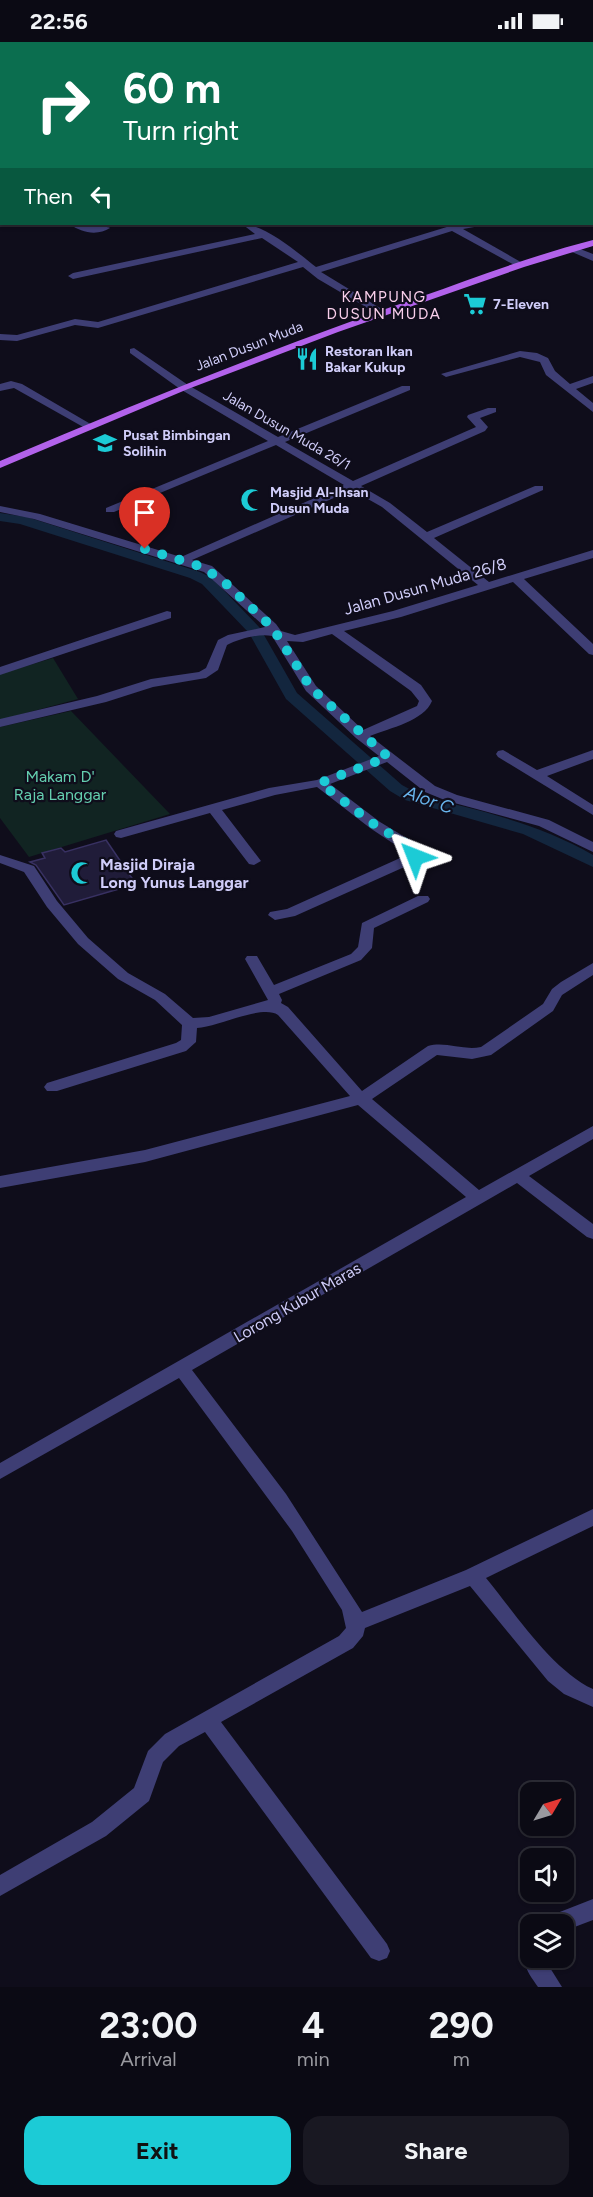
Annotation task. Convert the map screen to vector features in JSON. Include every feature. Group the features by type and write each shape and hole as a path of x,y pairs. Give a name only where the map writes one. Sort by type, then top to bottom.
{"main road":[{"path":"521,265 593,235"},
{"name":"Jalan Dusun Muda","path":"0,463 184,387 381,313 593,243"}],"street":[{"path":"77,225 87,230 105,228"},
{"path":"248,225 306,263 322,277 381,313"},
{"path":"316,270 466,225"},
{"path":"453,228 521,265"},
{"path":"73,276 264,236"},
{"path":"575,250 593,258"},
{"path":"0,337 17,338 75,322 98,325 306,263"},
{"name":"Jalan Dusun Muda 26/1","path":"134,351 184,387 392,509 488,587"},
{"path":"446,374 526,354 544,360 550,373 593,409"},
{"path":"568,389 593,379"},
{"path":"0,388 11,384 18,386 89,426"},
{"path":"110,510 406,388"},
{"path":"183,560 481,429 483,427 472,417 492,410"},
{"path":"426,537 539,488"},
{"path":"0,509 36,516 183,560 214,574 270,624 271,632 311,688 383,758 430,789 452,798 544,823 572,835 593,848"},
{"name":"Jalan Dusun Muda 26/8","path":"0,723 101,699 151,683 202,675 214,666 224,641 271,632 297,639 488,587 593,554"},
{"path":"516,578 593,651"},
{"path":"0,671 167,615"},
{"path":"333,629 416,687 426,701 423,708 415,713 361,735"},
{"path":"503,754 593,811"},
{"path":"536,775 593,754"},
{"path":"121,834 274,791 320,783 383,758"},
{"path":"275,915 290,913 415,857 416,853 410,846 375,825 320,783"},
{"path":"213,808 254,861"},
{"path":"0,857 29,869 52,903 83,941 123,976 160,997 190,1023 210,1022 265,1005 277,1007"},
{"path":"272,991 356,957 365,948 367,926 423,899"},
{"path":"252,959 272,991 277,1007 361,1099 478,1198"},
{"path":"0,1182 145,1155 361,1099 433,1050 444,1047 476,1055 486,1051 548,1007 557,992 593,968"},
{"path":"52,1088 181,1047 188,1042 190,1023"},
{"name":"Lorong Kubur Maras","path":"0,1472 517,1175 590,1138"},
{"path":"517,1175 593,1233"},
{"path":"0,1886 107,1822 142,1794 155,1757 172,1740 346,1642 356,1630 356,1623 310,1541 270,1484 181,1368"},
{"path":"356,1623 473,1576 593,1517"},
{"path":"473,1576 555,1675 571,1688 593,1698"},
{"path":"207,1719 379,1951"},
{"path":"574,1918 593,1909"},
{"path":"537,1968 551,1987"}],"green space":[{"name":"Makam D' Raja Langgar","path":"53,658 78,699 0,720 0,674"},
{"name":"Makam D' Raja Langgar","path":"71,711 170,814 29,857 0,818 0,727"}],"building":[{"name":"Masjid Diraja Long Yunus Langgar","path":"106,840 136,884 64,905 36,865 30,862 45,858 42,853 61,848 65,852"}],"waterway":[{"name":"Alor C","path":"0,517 22,520 195,575 207,581 255,631 291,696 396,788 411,797 528,831 573,850 593,862"}],"place":[{"name":"7-Eleven","path":"475,304"},
{"name":"Restoran Ikan Bakar Kukup","path":"307,359"},
{"name":"Pusat Bimbingan Solihin","path":"105,443"},
{"name":"Masjid Al-Ihsan Dusun Muda","path":"252,500"},
{"name":"Masjid Diraja Long Yunus Langgar","path":"82,873"}],"district":[{"name":"KAMPUNG DUSUN MUDA","path":"384,306"}],"route":[{"path":"145,549 208,569 221,579 270,624 311,688 388,757 320,783 375,825 410,846 416,853 415,857"}]}
